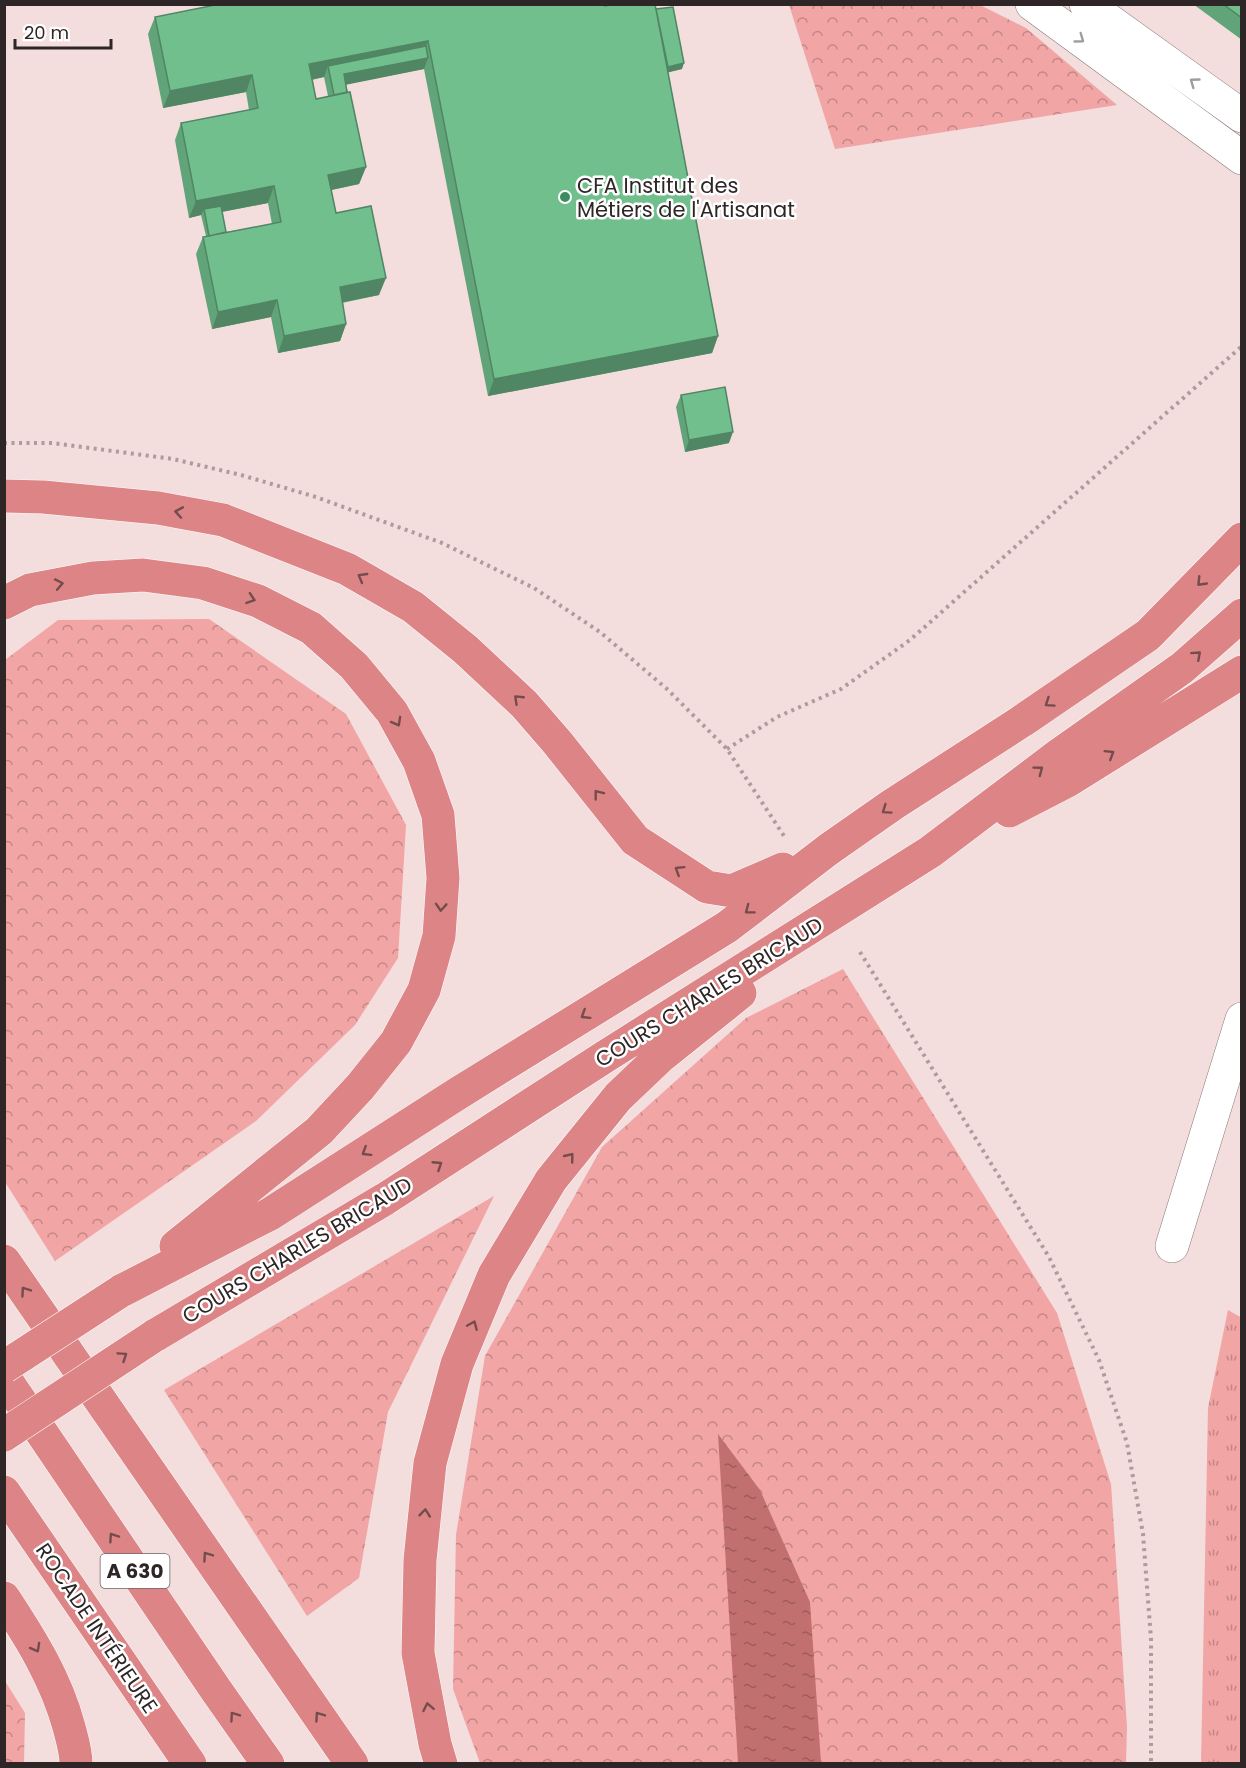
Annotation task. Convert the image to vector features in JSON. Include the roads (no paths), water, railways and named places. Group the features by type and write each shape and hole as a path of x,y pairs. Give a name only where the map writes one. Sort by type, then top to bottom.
{"highway":[{"path":"4,496 43,497 158,508 223,520 347,568 413,607 465,649 524,704 634,840 707,887 732,891 829,849"},
{"path":"121,1290 270,1214 448,1100 727,927 829,849 1148,635 1242,539"},
{"path":"4,603 30,590 93,578 143,575 203,583 258,601 311,628 354,666 392,712 419,761 438,815 444,878 439,936 424,990 396,1042 360,1087 319,1131 121,1290 4,1367"},
{"name":"COURS CHARLES BRICAUD","path":"4,1435 154,1336 385,1199 606,1056 930,852 1060,754 1182,668 1242,615"},
{"path":"930,852 1069,780 1242,672"},
{"path":"441,1764 417,1653 420,1560 430,1463 457,1364 494,1275 551,1180 618,1097 659,1058 862,896"},
{"path":"4,1261 352,1764"},
{"name":"A 630","path":"4,1377 268,1764"},
{"name":"ROCADE INTÉRIEURE","path":"4,1492 190,1764"},
{"path":"4,1598 35,1646 62,1699 76,1753 76,1764"}],"street":[{"path":"1032,4 1242,158"},
{"path":"1086,4 1242,116"},
{"path":"1172,1246 1242,1019"}],"water":[{"path":"718,1434 760,1490 810,1602 821,1763 738,1763"}],"place":[{"name":"CFA Institut des Métiers de l'Artisanat","path":"565,197"}]}
